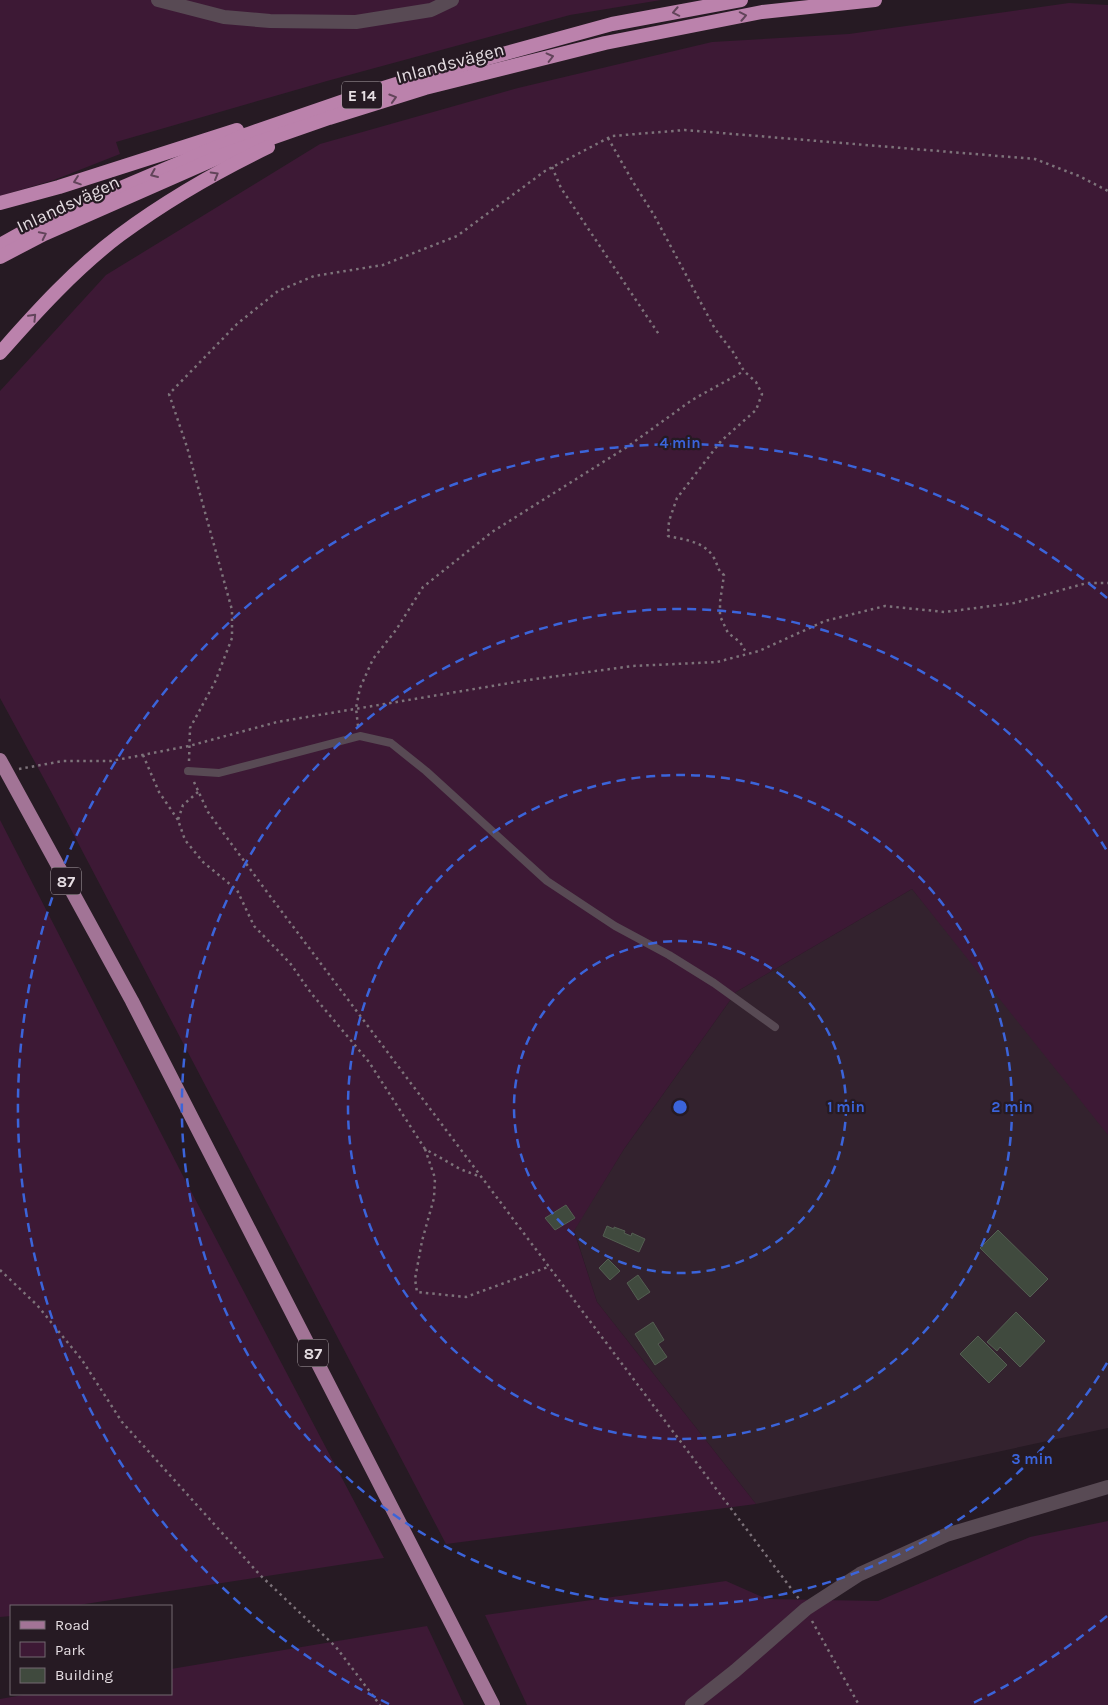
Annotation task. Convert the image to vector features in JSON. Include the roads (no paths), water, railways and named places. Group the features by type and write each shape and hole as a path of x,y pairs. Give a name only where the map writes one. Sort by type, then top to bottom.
{"highway":[{"name":"Inlandsvägen","path":"0,244 41,222 248,134 358,96 422,76 612,24 742,0"},
{"name":"Inlandsvägen","path":"0,257 44,234 228,153 425,88 606,43 762,12 875,0"},
{"path":"0,203 59,187 117,167 284,116 358,96"},
{"path":"0,353 70,280 119,236 170,201 237,162 330,118"}],"main road":[{"name":"87","path":"0,760 132,1001 493,1705"}],"street":[{"path":"158,0 224,17 270,21 356,22 431,10 452,0"},
{"path":"692,1705 735,1672 806,1609 860,1574 946,1535 1108,1487"}],"lane":[{"path":"188,771 219,773 360,736 391,743 426,771 547,881 615,926 669,955 706,978 775,1027"}]}
